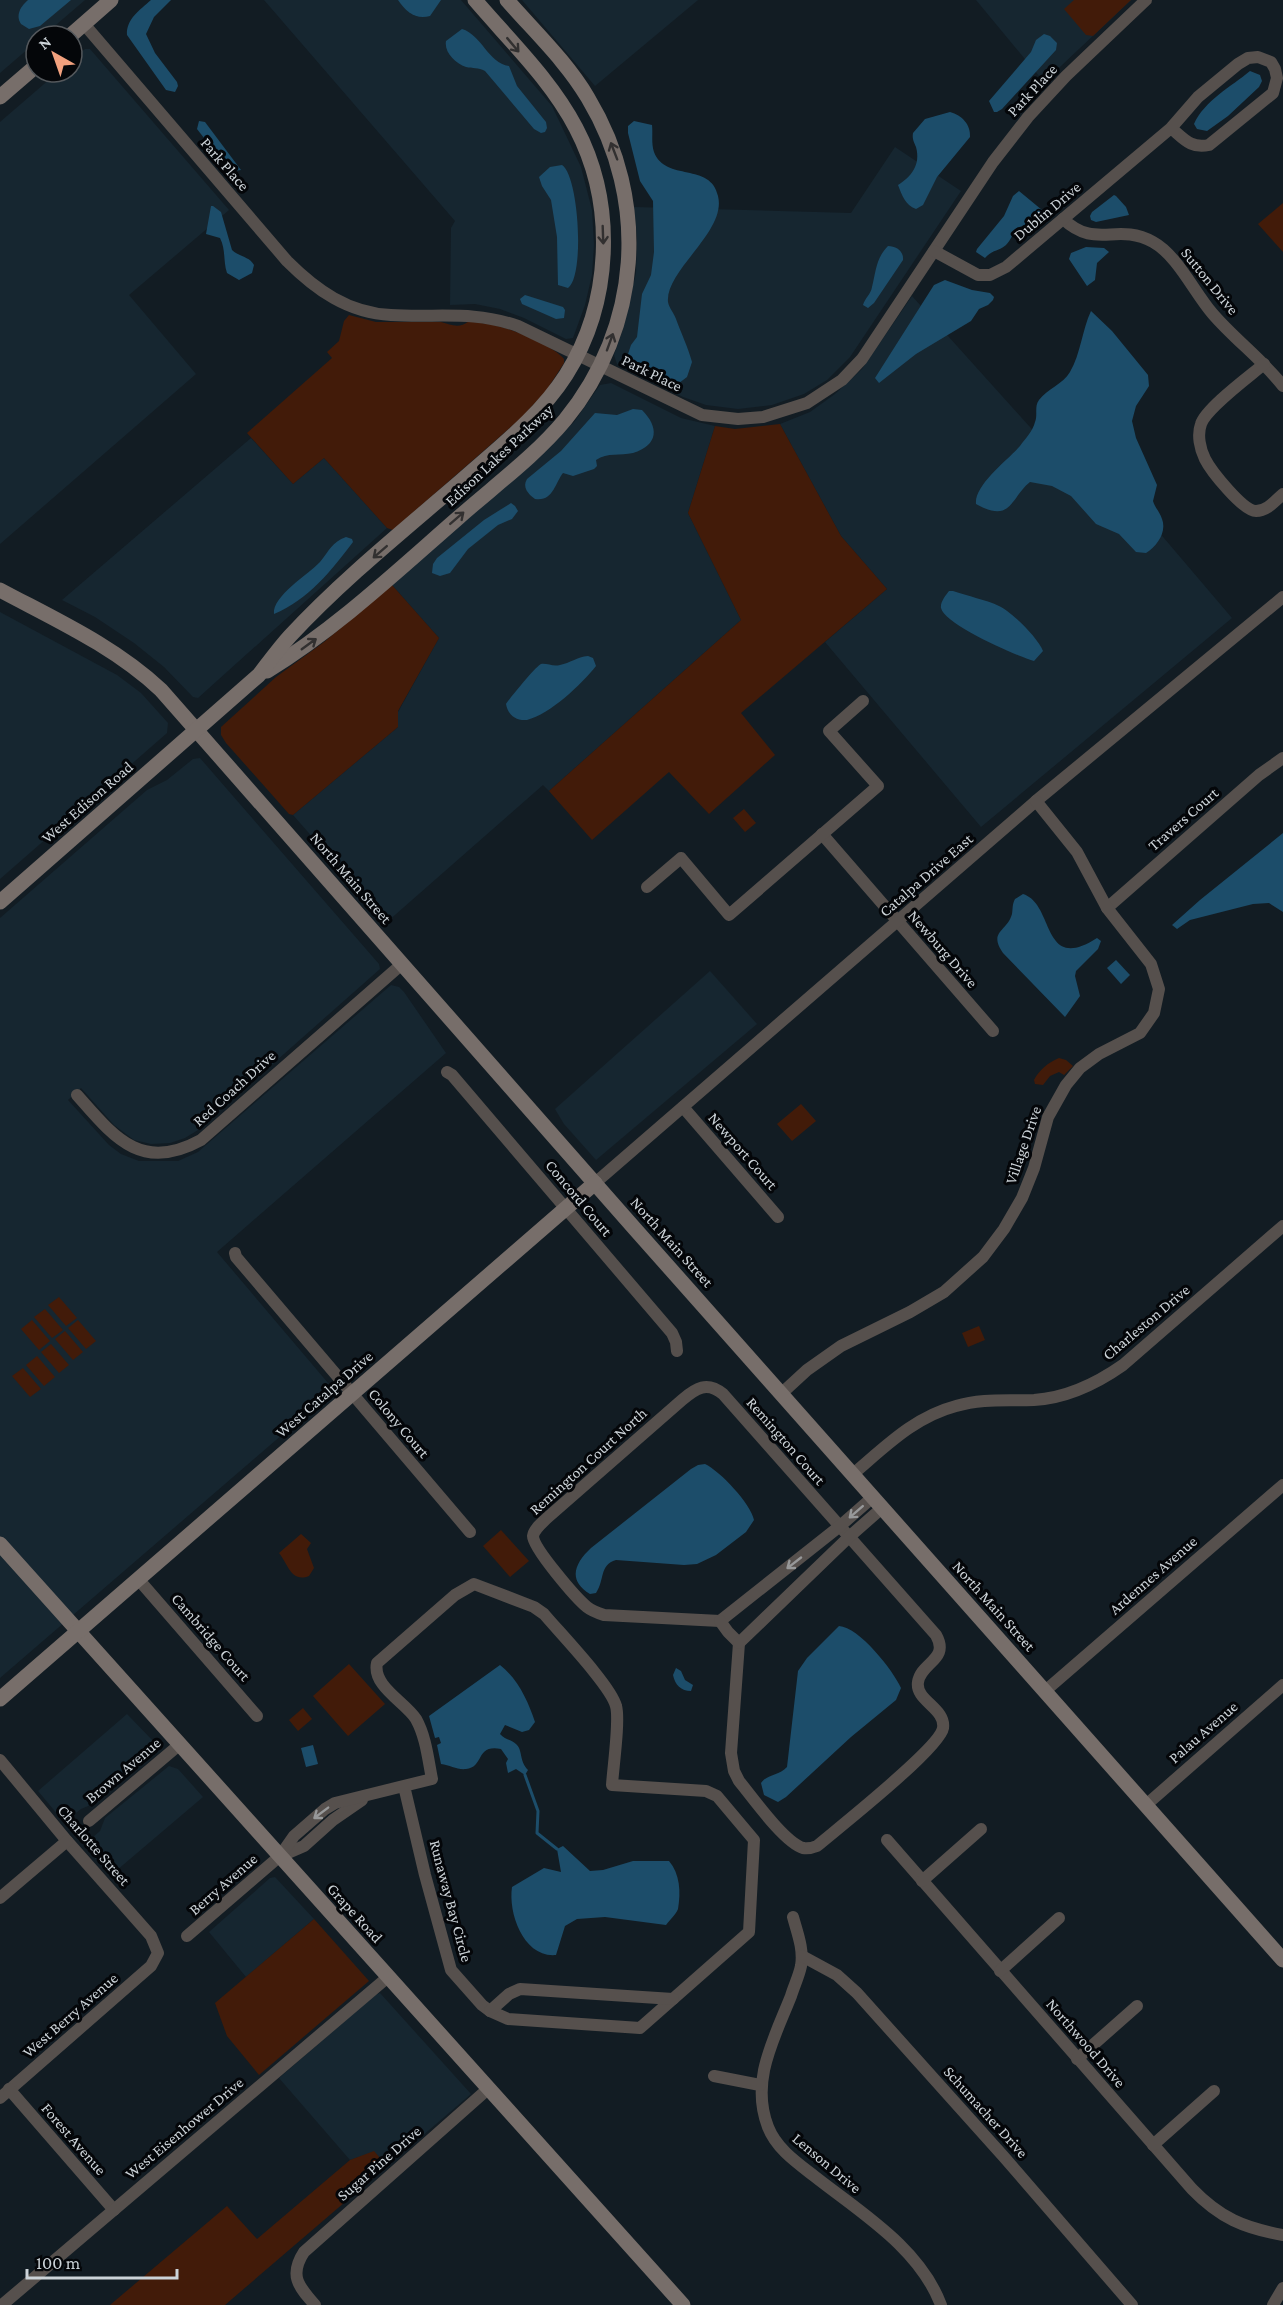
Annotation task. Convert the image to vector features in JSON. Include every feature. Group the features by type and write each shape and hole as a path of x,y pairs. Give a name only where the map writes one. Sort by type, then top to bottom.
{"main road":[{"path":"84,24 111,0"},
{"name":"Edison Lakes Parkway","path":"198,730 259,675 288,638 320,606 535,415 566,374 588,330 598,296 603,267 603,222 594,171 580,136 559,99 476,0"},
{"name":"Edison Lakes Parkway","path":"259,675 297,652 336,624 543,443 577,405 600,366 618,319 629,262 629,223 621,176 605,130 579,84 507,0"},
{"path":"0,97 24,76"},
{"name":"North Main Street","path":"0,590 64,623 135,666 161,690 595,1184 1283,1960"},
{"name":"West Edison Road","path":"0,902 198,730"},
{"name":"West Catalpa Drive","path":"0,1699 595,1184"},
{"name":"Grape Road","path":"0,1544 489,2088 678,2303"}],"street":[{"name":"Park Place","path":"84,24 287,261 323,293 344,304 371,313 455,314 500,319 702,415 738,419 763,417 807,403 826,392 852,370 993,162 1028,117 1066,76 1146,0"},
{"name":"Dublin Drive","path":"934,251 969,271 990,275 1006,267 1171,128 1198,98 1248,58 1265,59 1275,69 1277,78 1273,93 1209,145 1200,147 1190,145 1171,128"},
{"name":"Sutton Drive","path":"1063,219 1084,234 1098,236 1131,233 1160,246 1172,258 1212,313 1283,386"},
{"path":"1264,364 1203,417 1199,434 1200,444 1208,464 1248,509 1264,510 1283,495"},
{"name":"Catalpa Drive East","path":"595,1184 1036,801 1283,597"},
{"path":"647,887 681,858 729,915 878,786 829,731 863,700"},
{"name":"Travers Court","path":"1107,908 1265,770 1283,758"},
{"name":"Village Drive","path":"782,1393 807,1370 840,1346 910,1312 944,1292 982,1257 1004,1229 1022,1198 1034,1168 1048,1117 1066,1085 1089,1061 1140,1032 1148,1025 1154,1013 1158,1001 1156,977 1145,956 1107,908 1077,852 1036,801"},
{"name":"Newburg Drive","path":"822,834 993,1031"},
{"name":"Red Coach Drive","path":"77,1095 108,1130 127,1145 151,1152 187,1148 201,1140 402,964"},
{"name":"Concord Court","path":"447,1072 547,1185 672,1333 677,1351"},
{"name":"Newport Court","path":"683,1107 778,1217"},
{"name":"Charleston Drive","path":"853,1474 916,1422 954,1406 986,1400 1050,1398 1070,1393 1103,1378 1123,1365 1283,1226"},
{"name":"Colony Court","path":"236,1253 236,1257 470,1532"},
{"name":"Remington Court","path":"703,1386 717,1389 723,1394 939,1640 938,1655 921,1673 918,1685 919,1691 940,1714 944,1723 943,1731 921,1756 817,1846 808,1849 791,1842 739,1781 734,1772 731,1753 739,1642"},
{"name":"Remington Court North","path":"703,1386 696,1388 547,1518 534,1532 533,1537 534,1544 539,1551 594,1612 604,1615 720,1621"},
{"name":"Ardennes Avenue","path":"1045,1691 1283,1485"},
{"path":"878,1503 849,1537 739,1642 728,1632 720,1621 840,1526 878,1503"},
{"name":"Cambridge Court","path":"140,1580 257,1716"},
{"name":"Runaway Bay Circle","path":"280,1856 304,1846 333,1820 375,1792 432,1779 426,1745 415,1719 380,1680 375,1671 377,1663 391,1649 466,1587 474,1584 534,1607 544,1614 599,1679 617,1710 612,1785 706,1791 717,1796 754,1840 749,1932 640,2028 508,2019 490,2011 451,1970 404,1786"},
{"name":"Palau Avenue","path":"1146,1805 1283,1685"},
{"name":"Brown Avenue","path":"89,1821 179,1744"},
{"name":"Charlotte Street","path":"0,1760 151,1935 158,1955"},
{"path":"922,1881 981,1829"},
{"path":"0,1898 67,1840"},
{"name":"Northwood Drive","path":"887,1840 1192,2189 1217,2212 1244,2226 1283,2235"},
{"name":"Berry Avenue","path":"187,1936 280,1856"},
{"name":"Lenson Drive","path":"793,1917 802,1956 801,1967 766,2059 760,2085 764,2116 777,2143 905,2250 930,2284 941,2305"},
{"path":"1000,1971 1059,1918"},
{"name":"West Berry Avenue","path":"4,2092 152,1966 158,1955"},
{"name":"Schumacher Drive","path":"802,1956 837,1976 857,1993 1132,2305"},
{"name":"West Eisenhower Drive","path":"2,2305 388,1977"},
{"path":"490,2011 508,1994 520,1989 673,1999"},
{"path":"1077,2059 1137,2006"},
{"path":"714,2076 760,2085"},
{"name":"Sugar Pine Drive","path":"315,2305 298,2284 296,2266 304,2252 489,2088"},
{"path":"1153,2145 1214,2091"},
{"name":"Forest Avenue","path":"4,2092 114,2210"},
{"path":"1274,2305 1283,2289"}],"shaded area":[{"path":"0,0 85,0 57,24 24,24 24,52 0,73"},
{"path":"264,0 461,0 552,106 581,167 592,210 594,245 592,275 585,305 573,338 566,339 500,309 475,304 450,305 451,228 455,221"},
{"path":"522,0 698,0 595,86"},
{"path":"976,0 1131,0 1044,82"},
{"path":"1074,0 1131,0 1093,36 1086,35 1064,9"},
{"path":"90,49 229,210 129,295 196,374 0,544 0,122 44,84 84,84 84,50"},
{"path":"895,147 961,191 850,357 827,380 804,394 772,405 738,409 706,405 683,397 617,364 614,355 623,329 636,273 637,237 634,207 851,213"},
{"path":"1283,203 1283,252 1258,224"},
{"path":"912,296 1138,547 1158,531 1232,618 981,827 825,642 887,589 841,536 780,424 810,412 835,394 862,369"},
{"path":"349,315 376,322 441,322 459,326 469,321 494,325 543,344 559,354 564,359 564,363 546,391 521,418 393,530 387,528 324,458 293,484 247,433 332,358 327,352 339,341 344,321"},
{"path":"611,383 681,418 715,426 688,513 741,620 549,791 543,785 387,922 293,815 398,727 398,712 439,638 392,585 539,456 574,422 600,385"},
{"path":"780,424 841,536 887,589 741,713 775,755 709,814 669,772 592,840 549,791 741,620 688,513 715,426 735,429"},
{"path":"251,438 293,484 324,458 387,528 198,698 193,697 164,667 134,643 95,617 62,600"},
{"path":"392,585 439,638 398,711 398,727 293,815 289,814 226,743 221,735 221,727 276,677 324,642"},
{"path":"0,612 117,675 141,693 168,723 167,733 0,879"},
{"path":"200,758 379,964 380,969 198,1130 185,1138 170,1143 151,1144 134,1140 114,1125 81,1088 68,1100 109,1145 121,1154 139,1161 178,1161 198,1152 391,985 399,987 404,992 446,1053 217,1252 334,1390 0,1678 0,918 147,790 167,780 193,759"},
{"path":"744,809 756,823 745,832 733,818"},
{"path":"710,971 757,1024 596,1160 564,1124 555,1109"},
{"path":"1059,1058 1073,1066 1064,1075 1059,1072 1050,1076 1043,1085 1035,1084 1034,1080 1041,1070"},
{"path":"801,1104 816,1121 792,1141 777,1124"},
{"path":"59,1297 77,1318 66,1326 48,1305"},
{"path":"45,1309 63,1330 52,1338 34,1317"},
{"path":"32,1320 50,1341 39,1350 21,1329"},
{"path":"78,1320 96,1341 86,1349 68,1328"},
{"path":"979,1326 985,1340 968,1347 962,1333"},
{"path":"65,1331 83,1352 73,1360 55,1339"},
{"path":"51,1344 69,1365 59,1373 41,1352"},
{"path":"37,1356 55,1377 44,1386 26,1365"},
{"path":"23,1368 41,1389 30,1397 12,1376"},
{"path":"501,1530 529,1561 510,1577 483,1546"},
{"path":"301,1534 311,1543 307,1549 314,1568 309,1576 298,1577 294,1575 279,1553"},
{"path":"349,1664 385,1704 348,1736 313,1696"},
{"path":"303,1708 312,1719 298,1731 289,1720"},
{"path":"127,1714 154,1742 153,1752 93,1804 81,1809 64,1822 38,1791"},
{"path":"169,1766 178,1769 203,1797 110,1876 84,1845 100,1831 105,1818"},
{"path":"275,1877 314,1919 246,1977 209,1932 270,1878"},
{"path":"314,1919 369,1981 259,2075 227,2036 215,2003"},
{"path":"380,1993 471,2094 387,2166 374,2152 350,2160 279,2078"},
{"path":"374,2151 387,2166 225,2305 110,2305 227,2206 257,2239 350,2160"}],"water":[{"path":"28,0 71,0 42,24 24,24 24,26 21,24 19,14"},
{"path":"151,0 171,0 154,17 146,34 155,53 177,82 175,92 166,90 127,35 131,20"},
{"path":"398,0 441,0 430,16 420,17 404,8"},
{"path":"462,29 475,37 496,60 509,66 517,86 546,122 545,132 541,133 534,129 485,71 466,67 451,57 446,41"},
{"path":"1044,34 1057,43 1056,50 1002,109 994,112 989,101 1031,52 1036,40"},
{"path":"1250,71 1260,75 1262,81 1259,87 1228,116 1207,131 1197,129 1194,124 1204,108"},
{"path":"950,112 965,121 970,137 937,177 923,205 916,209 907,202 898,185 911,174 916,165 917,153 913,133 925,119"},
{"path":"199,121 205,122 241,170 234,171 218,156 197,129"},
{"path":"634,121 652,125 653,149 660,161 668,167 707,179 714,186 718,196 718,210 714,223 676,277 670,290 668,302 692,362 687,377 675,386 662,383 625,363 631,345 637,337 642,294 651,275 654,252 653,201 640,181 628,133 628,126"},
{"path":"562,165 568,173 572,187 578,226 577,265 568,288 558,285 557,237 551,200 539,177 550,167"},
{"path":"1019,191 1042,210 1043,214 1035,221 1017,228 1006,245 985,258 976,252 977,249 1004,216 1013,196"},
{"path":"1114,195 1126,207 1129,215 1096,222 1091,220 1092,212"},
{"path":"211,206 221,212 232,250 254,265 252,273 239,280 227,273 220,238 206,234"},
{"path":"888,246 899,250 903,260 874,303 868,308 863,305 871,289 879,260"},
{"path":"1086,247 1104,248 1109,252 1097,263 1095,280 1087,286 1069,259 1071,253"},
{"path":"945,280 972,290 990,293 994,297 993,300 979,309 971,321 916,354 879,383 875,378 934,285"},
{"path":"525,295 563,307 564,318 556,319 522,304 520,299"},
{"path":"1091,311 1112,331 1148,375 1149,386 1136,406 1132,421 1136,438 1157,485 1153,501 1161,517 1163,529 1157,543 1146,553 1136,552 1119,534 1096,524 1071,496 1052,486 1030,482 1004,510 997,511 976,504 980,489 986,481 1031,432 1039,400 1070,372"},
{"path":"633,409 642,410 648,416 653,429 652,440 642,450 601,458 596,460 597,466 594,469 573,476 563,473 553,491 546,498 535,499 528,493 525,488 527,479 561,451 595,413 617,415"},
{"path":"511,503 518,511 512,519 498,525 468,549 450,573 440,576 432,573 433,564 437,558 484,520"},
{"path":"346,537 352,539 353,542 328,573 298,601 274,614 275,607 285,593 320,562 334,544"},
{"path":"949,591 989,602 1004,609 1030,633 1043,651 1034,661 998,647 955,623 945,615 941,608 942,601"},
{"path":"588,656 593,658 596,666 574,690 555,705 527,720 516,718 511,714 506,704 538,666 541,664 560,665"},
{"path":"1283,833 1283,912 1269,903 1253,904 1190,920 1177,929 1172,925 1200,900"},
{"path":"1023,894 1033,900 1040,910 1057,943 1066,948 1079,947 1097,938 1101,941 1098,949 1076,971 1080,996 1065,1017 1003,953 999,946 998,936 1010,920 1015,899"},
{"path":"1116,960 1130,975 1121,984 1107,968"},
{"path":"705,1464 726,1481 752,1513 754,1520 746,1532 716,1555 697,1564 616,1560 607,1565 596,1593 590,1594 583,1589 578,1583 576,1571 581,1560 591,1548 691,1469"},
{"path":"839,1626 847,1628 865,1641 891,1671 901,1688 896,1700 778,1802 764,1795 761,1783 787,1767 798,1671 807,1658"},
{"path":"500,1665 522,1691 535,1722 529,1730 522,1732 505,1725 500,1734 518,1746 523,1763 528,1770 525,1775 516,1769 508,1773 506,1763 508,1759 501,1749 493,1748 487,1750 476,1764 466,1769 441,1764 437,1745 441,1743 439,1737 435,1738 429,1716"},
{"path":"676,1668 681,1671 685,1680 693,1685 691,1691 681,1689 675,1682 673,1675"},
{"path":"313,1745 318,1764 306,1767 301,1748"},
{"path":"563,1846 590,1871 603,1870 633,1861 669,1861 679,1884 677,1911 666,1925 605,1917 577,1919 565,1926 556,1955 545,1954 535,1949 527,1942 516,1921 511,1898 512,1887 544,1868 561,1872 557,1849"}],"waterway":[{"path":"525,1775 538,1811 537,1833 557,1849"}]}
